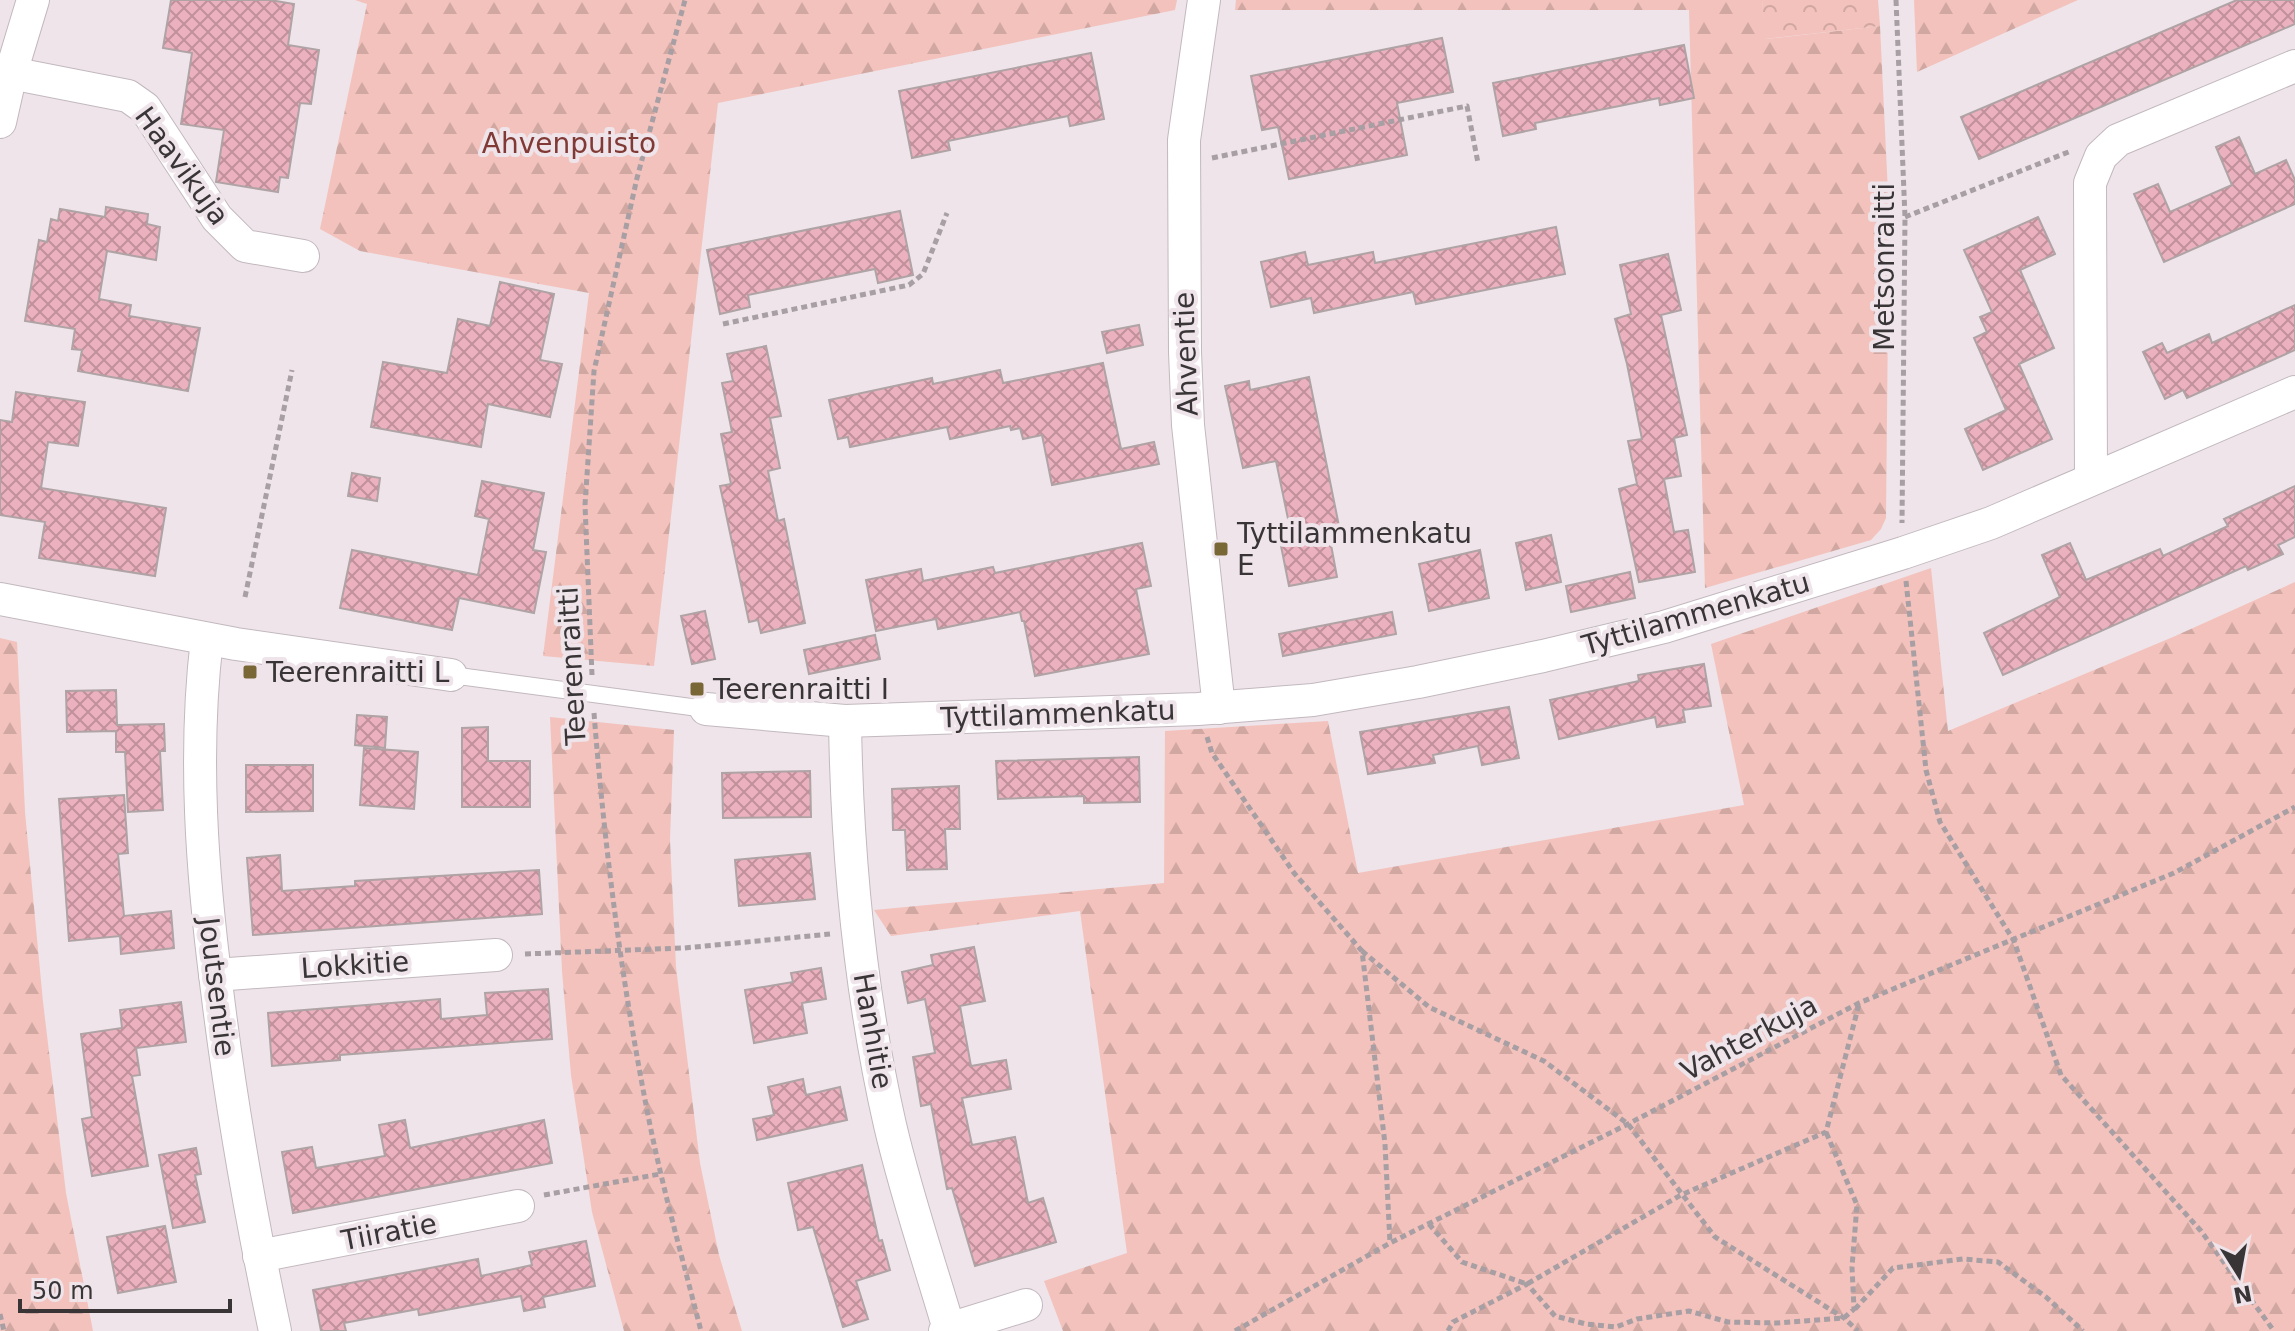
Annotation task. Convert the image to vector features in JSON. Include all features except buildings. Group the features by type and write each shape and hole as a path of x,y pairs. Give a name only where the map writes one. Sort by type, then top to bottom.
{"street":[{"path":"0,122 6,72 33,0"},
{"name":"Ahventie","path":"1204,0 1184,140 1183,248 1188,425 1209,708"},
{"path":"2091,478 2090,183 2101,156 2118,140 2295,66"},
{"name":"Haavikuja","path":"6,72 128,96 145,108 217,218 245,246 303,256"},
{"name":"Tyttilammenkatu","path":"706,709 845,721 1209,708 1313,700 1543,656 1664,627 1903,544 1991,523 2295,392"},
{"name":"Tyttilammenkatu","path":"0,599 207,639 451,675"},
{"name":"Joutsentie","path":"207,639 199,776 206,901 232,1102 275,1331"},
{"name":"Hanhitie","path":"845,721 846,780 868,1014 891,1128 947,1330"},
{"name":"Lokkitie","path":"215,975 496,955"},
{"name":"Tiiratie","path":"259,1256 518,1206"},
{"path":"947,1330 1026,1305"}],"lane":[{"name":"Tyttilammenkatu","path":"451,675 592,685 706,709"}],"path":[{"name":"Teerenraitti","path":"685,0 637,178 594,371 585,505 592,685 604,842 633,1035 661,1174 701,1331"},
{"name":"Metsonraitti","path":"1896,0 1905,217 1903,544 1926,770 1940,822 2014,941 2061,1075 2201,1231 2274,1331"},
{"path":"1183,164 1467,106 1478,163"},
{"path":"1905,217 2078,148 2101,156"},
{"path":"723,324 909,285 923,274 947,213"},
{"path":"245,597 292,370"},
{"path":"577,676 592,685 607,679"},
{"path":"1209,708 1212,753 1294,873 1362,951 1429,1007 1544,1061 1628,1124 1715,1237 1844,1318 1856,1330"},
{"name":"Vahterkuja","path":"1235,1331 1390,1243 1628,1124 1859,1003 2174,873 2295,807"},
{"path":"496,955 684,948 858,932"},
{"path":"1362,951 1385,1144 1390,1243"},
{"path":"1854,1309 1852,1267 1857,1205 1826,1132 1859,1003"},
{"path":"1448,1331 1453,1322 1527,1284 1681,1195 1826,1132"},
{"path":"518,1206 530,1198 661,1174"},
{"path":"1429,1224 1462,1262 1527,1284 1555,1316 1586,1324 1616,1327 1637,1319 1689,1311 1728,1322 1777,1323 1844,1318 1893,1268 1963,1259 1998,1262 2046,1297 2083,1331"},
{"path":"0,1314 4,1331"}],"green space":[{"name":"Ahvenpuisto","path":"355,0 1177,0 1175,10 718,103 654,666 543,656 589,293 360,251 320,229 367,4"},
{"path":"1236,0 1762,0 1766,39 1880,26 1889,214 1886,518 1881,529 1871,540 1705,588 1689,10 1235,10"},
{"path":"1762,0 1878,0 1880,26 1765,39"},
{"path":"1914,0 2078,0 1917,72"},
{"path":"1931,568 1948,731 2173,637 2295,582 2295,1331 1063,1331 1044,1281 1127,1253 1080,911 891,936 874,910 1164,883 1165,731 1328,721 1358,873 1744,805 1711,644"},
{"path":"0,638 17,642 25,812 43,1002 66,1193 93,1331 0,1331"},
{"path":"550,717 674,730 670,840 676,967 700,1163 719,1255 742,1331 624,1331 592,1212 571,1075 562,971"}],"place":[{"name":"Tyttilammenkatu E","path":"1221,549"},
{"name":"Teerenraitti L","path":"250,672"},
{"name":"Teerenraitti I","path":"697,689"}]}
